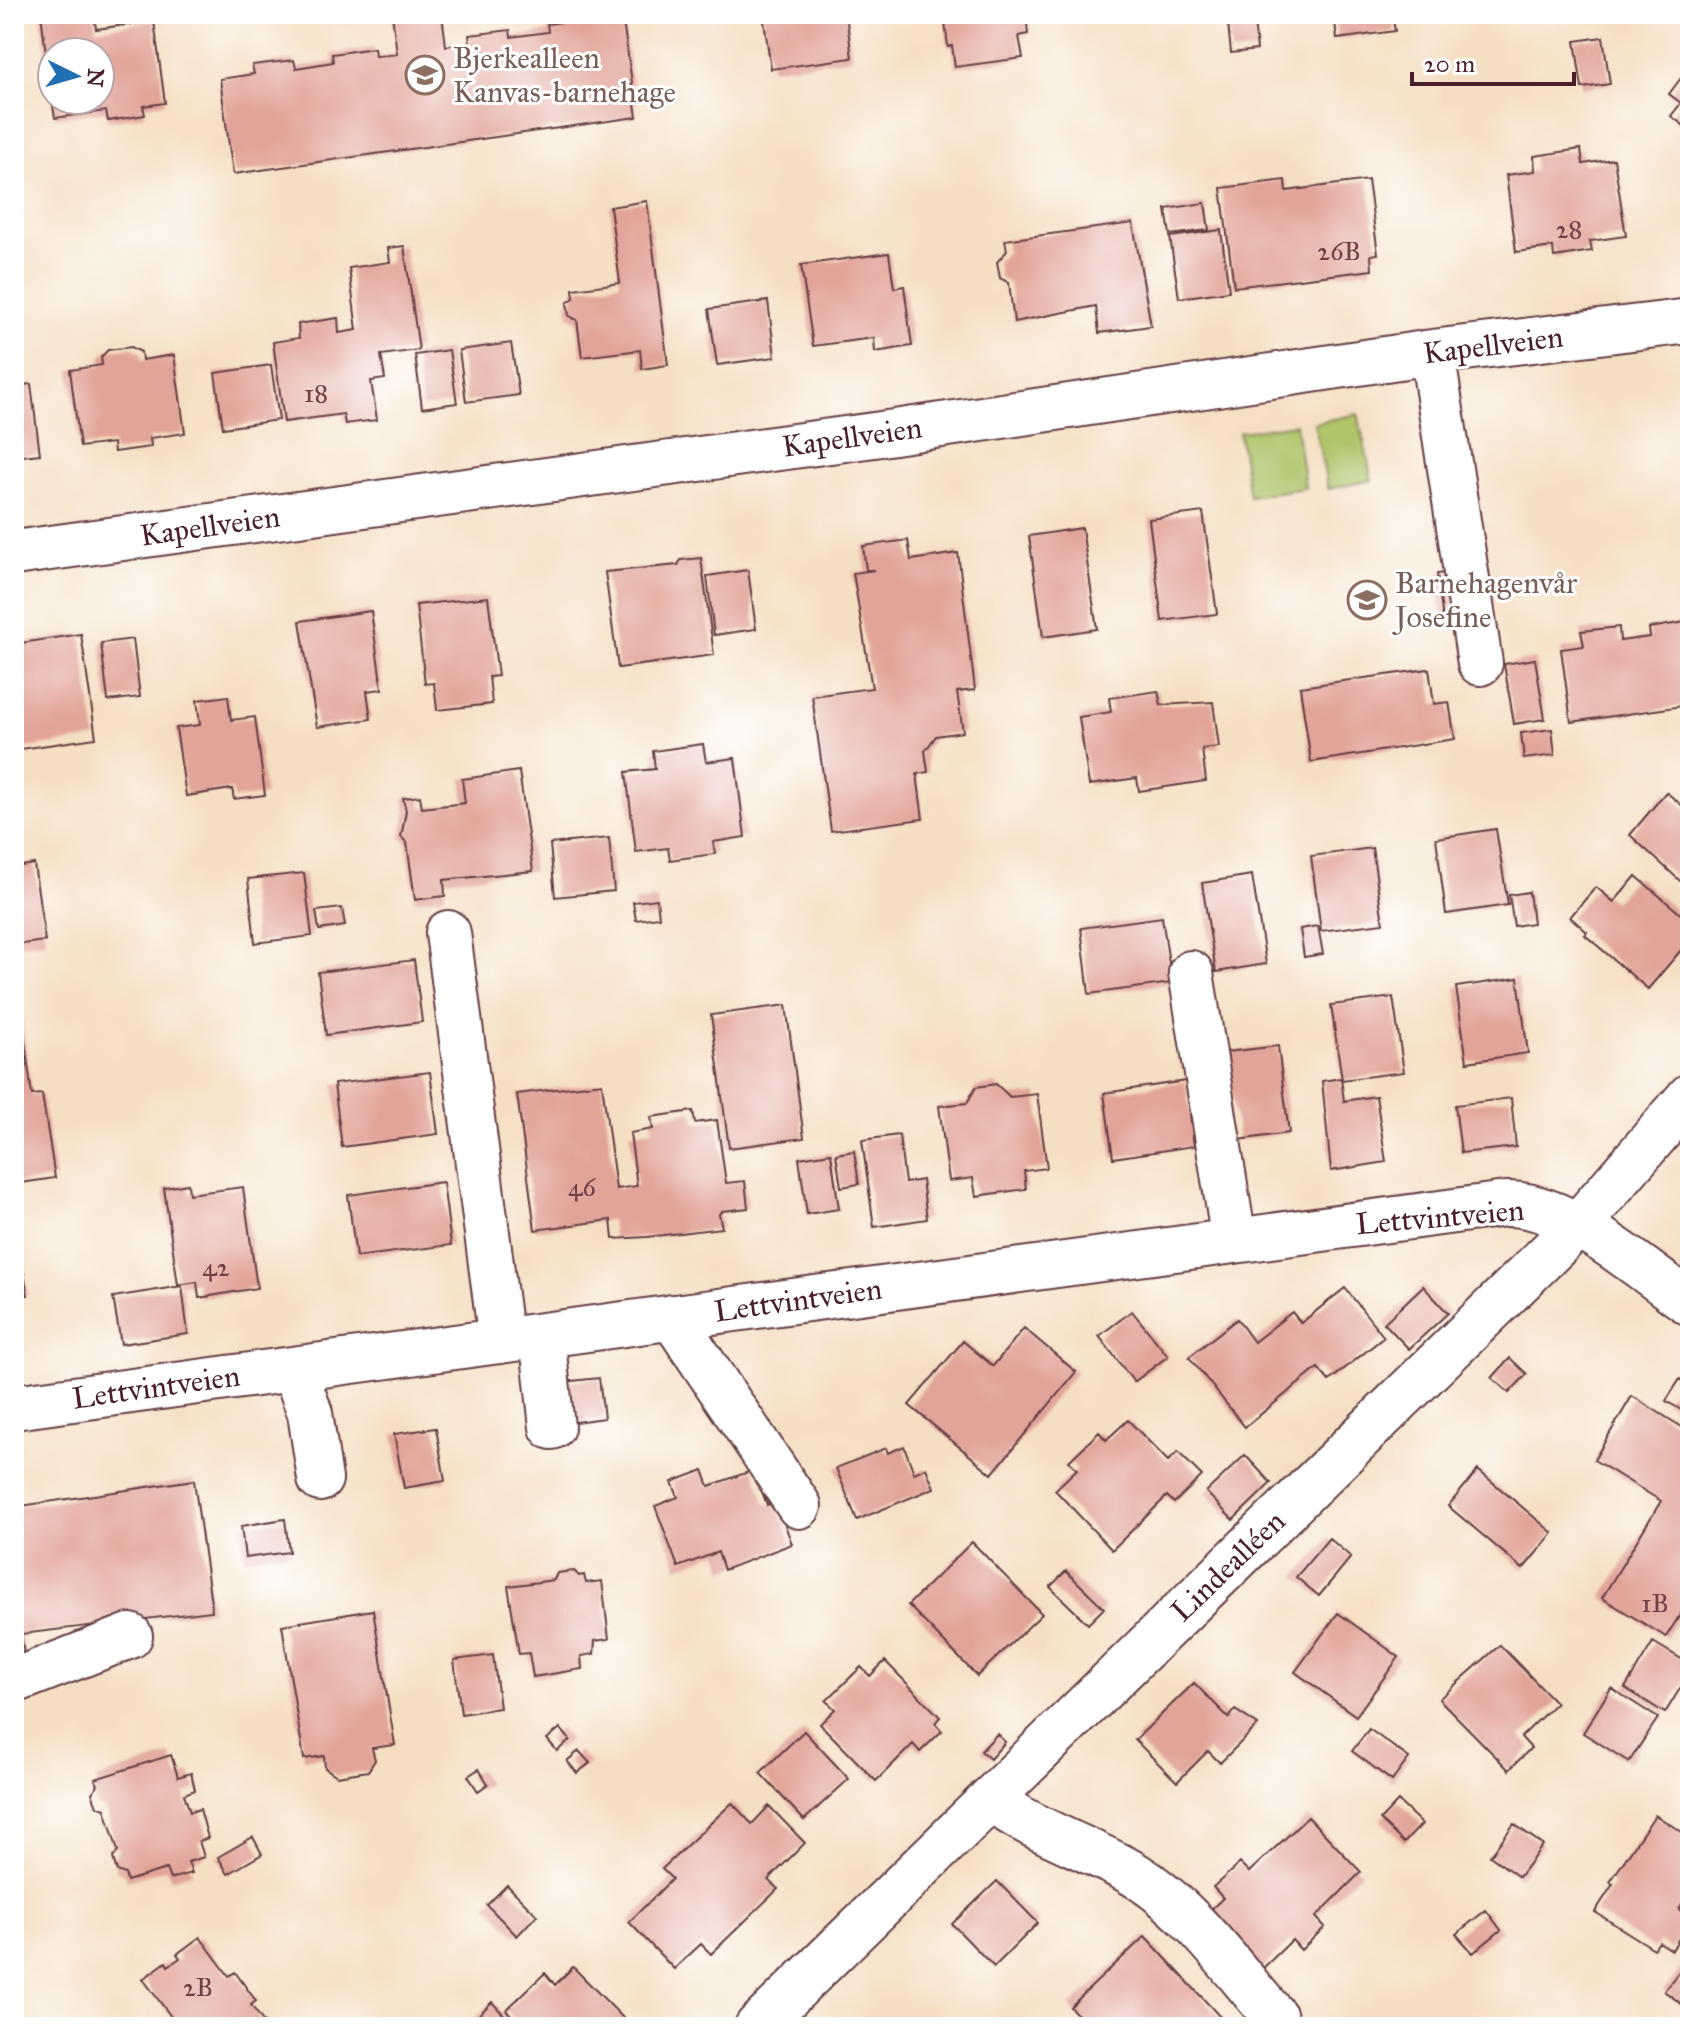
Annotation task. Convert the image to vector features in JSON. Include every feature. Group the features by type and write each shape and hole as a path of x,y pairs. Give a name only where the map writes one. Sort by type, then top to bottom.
{"street":[{"name":"Kapellveien","path":"14,553 874,435 1432,352 1690,321"},
{"path":"1432,352 1480,663"},
{"path":"448,933 521,1338 552,1427"},
{"path":"1191,973 1234,1241"},
{"name":"Lindealléen","path":"757,2027 1579,1224 1690,1096"},
{"name":"Lettvintveien","path":"14,1407 1506,1204 1525,1204 1579,1224 1690,1303"},
{"path":"672,1317 799,1506"},
{"path":"294,1369 310,1413 320,1479"},
{"path":"14,1681 130,1636"},
{"path":"990,1799 1024,1823 1128,1871 1180,1909 1275,2017"}],"green space":[{"path":"1358,414 1372,480 1328,489 1314,423"},
{"path":"1296,424 1305,488 1249,496 1239,432"}],"building":[{"path":"41,14 94,14 96,29 154,21 165,103 143,106 145,115 108,121 107,116 116,116 116,36 44,36"},
{"path":"392,14 442,14 446,46 470,43 469,35 510,30 511,37 548,32 547,24 589,18 590,26 623,21 637,117 233,174 220,79 254,74 252,65 294,60 296,68 333,62 332,54 374,48 375,56 397,54"},
{"path":"594,14 620,14 620,16 595,19"},
{"path":"763,14 846,14 852,58 771,69"},
{"path":"944,14 1026,14 1028,34 1019,36 1023,58 955,67 952,46 948,47"},
{"path":"1334,14 1392,14 1395,31 1337,39"},
{"path":"1254,21 1257,50 1231,53 1228,24"},
{"path":"1603,37 1610,84 1582,88 1575,41"},
{"path":"1690,66 1690,130 1671,116 1681,103 1669,94"},
{"path":"1581,149 1583,164 1614,159 1626,236 1590,241 1592,251 1554,257 1553,247 1516,252 1506,175 1535,171 1534,156"},
{"path":"1285,180 1286,191 1368,180 1378,254 1371,255 1372,270 1234,287 1221,188"},
{"path":"647,201 668,365 642,369 640,350 582,357 577,320 569,316 567,303 574,298 573,289 620,283 610,207"},
{"path":"1205,203 1209,230 1170,235 1166,209"},
{"path":"1133,223 1151,326 1099,333 1096,306 1014,322 1009,283 1000,278 997,262 1007,251 1005,240"},
{"path":"1221,230 1229,291 1179,298 1170,237"},
{"path":"404,246 419,350 381,355 385,379 371,381 377,420 345,424 343,414 284,422 273,342 299,338 298,324 338,318 339,333 357,330 349,268 390,262 388,248"},
{"path":"889,253 894,288 904,286 912,346 875,352 874,338 813,346 801,265"},
{"path":"768,301 775,357 717,365 709,309"},
{"path":"511,343 519,395 466,402 459,350"},
{"path":"131,347 141,352 142,360 174,355 185,433 150,438 151,447 114,452 113,443 80,447 70,370 102,365 101,357 108,350"},
{"path":"449,350 457,403 422,408 415,355"},
{"path":"271,365 279,420 223,428 215,373"},
{"path":"31,384 40,454 14,457 14,386"},
{"path":"1203,512 1217,614 1162,621 1149,519"},
{"path":"1082,528 1097,629 1043,637 1029,536"},
{"path":"908,540 911,560 958,553 975,690 957,692 963,732 936,736 925,751 928,772 917,774 923,819 831,831 812,696 872,688 853,573 874,570 866,570 863,546"},
{"path":"701,558 714,655 618,668 605,572 678,565 681,560"},
{"path":"748,570 756,629 714,635 707,576"},
{"path":"1458,571 1464,625 1444,628 1437,574"},
{"path":"488,597 498,676 489,677 492,704 437,710 434,683 425,684 416,605"},
{"path":"371,611 382,689 367,691 371,719 317,727 300,621"},
{"path":"1686,622 1687,631 1690,631 1690,705 1571,722 1561,649 1584,646 1581,631 1619,627 1620,641 1650,637 1649,628"},
{"path":"81,634 96,738 14,750 14,644"},
{"path":"133,639 140,697 108,701 101,643"},
{"path":"1535,659 1545,719 1514,724 1504,664"},
{"path":"1429,669 1434,704 1449,702 1455,739 1311,762 1300,687"},
{"path":"1158,691 1161,705 1213,702 1219,747 1202,749 1206,781 1139,791 1137,778 1089,785 1079,717 1111,712 1109,698"},
{"path":"228,696 231,720 255,717 265,795 234,799 232,789 186,796 176,728 200,725 197,700"},
{"path":"1552,729 1555,755 1524,759 1521,733"},
{"path":"703,744 706,762 735,758 745,837 713,842 715,854 670,860 668,848 636,852 626,772 655,769 653,751"},
{"path":"519,771 533,871 444,880 445,896 415,900 407,843 401,837 406,811 403,798 420,796 422,808 465,803 462,779"},
{"path":"1666,792 1690,812 1690,890 1630,835"},
{"path":"1496,829 1508,905 1446,914 1436,838"},
{"path":"609,838 614,891 555,897 550,844"},
{"path":"1372,848 1383,923 1321,931 1311,856"},
{"path":"34,864 45,941 14,945 14,867"},
{"path":"304,873 312,936 255,943 248,879"},
{"path":"1252,875 1266,964 1216,972 1202,883"},
{"path":"1636,876 1690,922 1690,952 1687,956 1681,950 1648,989 1585,935 1587,932 1570,917 1596,887 1614,902"},
{"path":"1529,892 1533,923 1514,926 1509,895"},
{"path":"657,899 659,917 636,920 633,902"},
{"path":"342,908 345,926 319,930 316,911"},
{"path":"1162,917 1172,983 1089,994 1081,928"},
{"path":"1318,926 1323,954 1304,957 1300,929"},
{"path":"14,958 32,1095 42,1094 55,1178 14,1184"},
{"path":"414,960 422,1022 326,1035 318,972"},
{"path":"1518,978 1528,1053 1467,1062 1456,987"},
{"path":"1393,997 1404,1072 1342,1080 1331,1005"},
{"path":"786,1005 804,1138 729,1148 711,1015"},
{"path":"1278,1046 1289,1133 1238,1140 1227,1052"},
{"path":"430,1072 438,1134 342,1147 334,1084"},
{"path":"1341,1078 1344,1101 1376,1096 1386,1162 1331,1171 1322,1081"},
{"path":"1186,1081 1194,1146 1113,1158 1104,1093"},
{"path":"602,1083 616,1189 637,1186 630,1133 653,1129 651,1117 693,1111 695,1123 717,1120 726,1183 745,1181 748,1208 722,1211 719,1214 722,1228 647,1237 613,1239 611,1220 535,1230 517,1094"},
{"path":"996,1084 1010,1097 1037,1094 1047,1168 1024,1171 1026,1189 976,1196 973,1178 949,1181 939,1106 967,1103 976,1087"},
{"path":"1511,1098 1516,1147 1461,1153 1455,1105"},
{"path":"899,1135 905,1183 922,1180 927,1219 874,1227 862,1140"},
{"path":"854,1151 859,1184 841,1187 836,1154"},
{"path":"831,1153 839,1209 807,1214 799,1158"},
{"path":"443,1182 451,1245 356,1257 348,1195"},
{"path":"188,1184 189,1194 243,1187 257,1288 199,1298 197,1282 178,1285 164,1188"},
{"path":"14,1222 28,1295 14,1297"},
{"path":"182,1286 188,1334 121,1344 113,1297"},
{"path":"1423,1286 1448,1313 1409,1349 1384,1323"},
{"path":"1345,1288 1384,1337 1329,1381 1318,1368 1245,1427 1189,1357 1237,1319 1254,1342 1292,1312 1301,1323"},
{"path":"1132,1311 1168,1356 1134,1382 1099,1336"},
{"path":"1024,1328 1076,1372 992,1474 909,1405 963,1341 993,1366"},
{"path":"1510,1358 1527,1374 1509,1393 1492,1378"},
{"path":"599,1378 604,1418 568,1423 563,1382"},
{"path":"1680,1379 1690,1386 1690,1415 1666,1401"},
{"path":"1632,1396 1690,1432 1690,1599 1666,1637 1602,1598 1661,1501 1594,1460"},
{"path":"1128,1420 1168,1461 1178,1452 1202,1476 1174,1503 1167,1496 1112,1550 1055,1490 1077,1469 1069,1461 1099,1432 1106,1440"},
{"path":"436,1428 445,1481 404,1488 394,1434"},
{"path":"904,1446 914,1473 926,1468 934,1488 857,1520 836,1468 886,1448 888,1453"},
{"path":"1245,1455 1271,1483 1233,1520 1206,1492"},
{"path":"703,1470 709,1486 754,1470 767,1505 776,1501 792,1544 724,1570 718,1552 678,1567 655,1506 678,1497 672,1482"},
{"path":"1478,1470 1553,1533 1523,1569 1448,1506"},
{"path":"194,1480 212,1611 21,1634 26,1668 14,1669 14,1507"},
{"path":"285,1519 289,1552 245,1558 241,1526"},
{"path":"1329,1538 1351,1557 1319,1596 1296,1577"},
{"path":"972,1542 1042,1614 977,1676 908,1605"},
{"path":"574,1571 579,1576 584,1575 586,1583 602,1581 609,1639 595,1641 594,1654 581,1656 582,1669 533,1677 529,1653 519,1654 508,1586 554,1580 557,1573"},
{"path":"1066,1571 1104,1608 1088,1624 1050,1587"},
{"path":"373,1610 395,1745 372,1748 375,1760 368,1771 337,1776 325,1768 324,1756 304,1759 282,1625"},
{"path":"1338,1613 1399,1657 1356,1716 1295,1672"},
{"path":"1653,1642 1690,1664 1690,1672 1665,1713 1625,1688"},
{"path":"1500,1645 1556,1703 1521,1737 1531,1748 1509,1770 1439,1699"},
{"path":"493,1655 500,1708 461,1714 454,1660"},
{"path":"885,1661 940,1717 935,1723 942,1731 920,1752 913,1744 876,1781 820,1724 835,1709 826,1701 861,1667 870,1676"},
{"path":"1194,1683 1229,1718 1235,1710 1258,1725 1220,1763 1208,1751 1177,1782 1135,1740"},
{"path":"1611,1688 1658,1718 1629,1762 1583,1733"},
{"path":"560,1728 570,1740 557,1751 547,1739"},
{"path":"1369,1729 1409,1758 1392,1781 1352,1751"},
{"path":"804,1731 849,1779 804,1820 760,1773"},
{"path":"997,1734 1005,1742 990,1759 981,1751"},
{"path":"579,1751 590,1763 577,1773 567,1761"},
{"path":"171,1755 178,1777 191,1773 195,1790 184,1794 190,1812 200,1809 208,1838 199,1841 204,1857 188,1862 192,1873 170,1879 166,1869 127,1881 125,1874 117,1871 113,1858 118,1851 105,1809 97,1806 92,1793 98,1785 95,1779"},
{"path":"479,1769 488,1784 478,1791 468,1776"},
{"path":"1398,1801 1422,1824 1404,1843 1380,1820"},
{"path":"732,1803 752,1824 769,1806 805,1843 768,1880 778,1889 711,1954 701,1944 674,1969 629,1922 672,1879 662,1869"},
{"path":"1655,1815 1690,1837 1690,1891 1679,1909 1690,1920 1672,1950 1659,1942 1654,1949 1595,1912 1613,1884 1610,1882"},
{"path":"1308,1817 1361,1872 1316,1917 1325,1927 1301,1950 1292,1940 1257,1974 1203,1917 1223,1898 1213,1887 1240,1863 1249,1872"},
{"path":"1514,1824 1543,1845 1519,1877 1490,1856"},
{"path":"253,1837 262,1854 228,1874 218,1857"},
{"path":"997,1881 1038,1923 994,1967 952,1924"},
{"path":"507,1885 537,1915 517,1936 487,1905"},
{"path":"1486,1910 1501,1930 1473,1953 1456,1934"},
{"path":"1145,1936 1223,2020 1216,2027 1090,2027 1070,2007"},
{"path":"200,1937 229,1976 235,1972 256,2001 251,2005 267,2027 168,2027 165,2023 172,2018 143,1979 166,1962 168,1966 180,1958 177,1954"},
{"path":"1690,1957 1690,2010 1664,1991"},
{"path":"573,1967 624,2019 615,2027 523,2027 506,2010 545,1973 555,1985"},
{"path":"492,2002 515,2027 466,2027"},
{"path":"376,2019 384,2027 368,2027"}],"place":[{"name":"Bjerkealleen Kanvas-barnehage","path":"425,75"},
{"name":"Barnehagenvår Josefine","path":"1367,600"}]}
